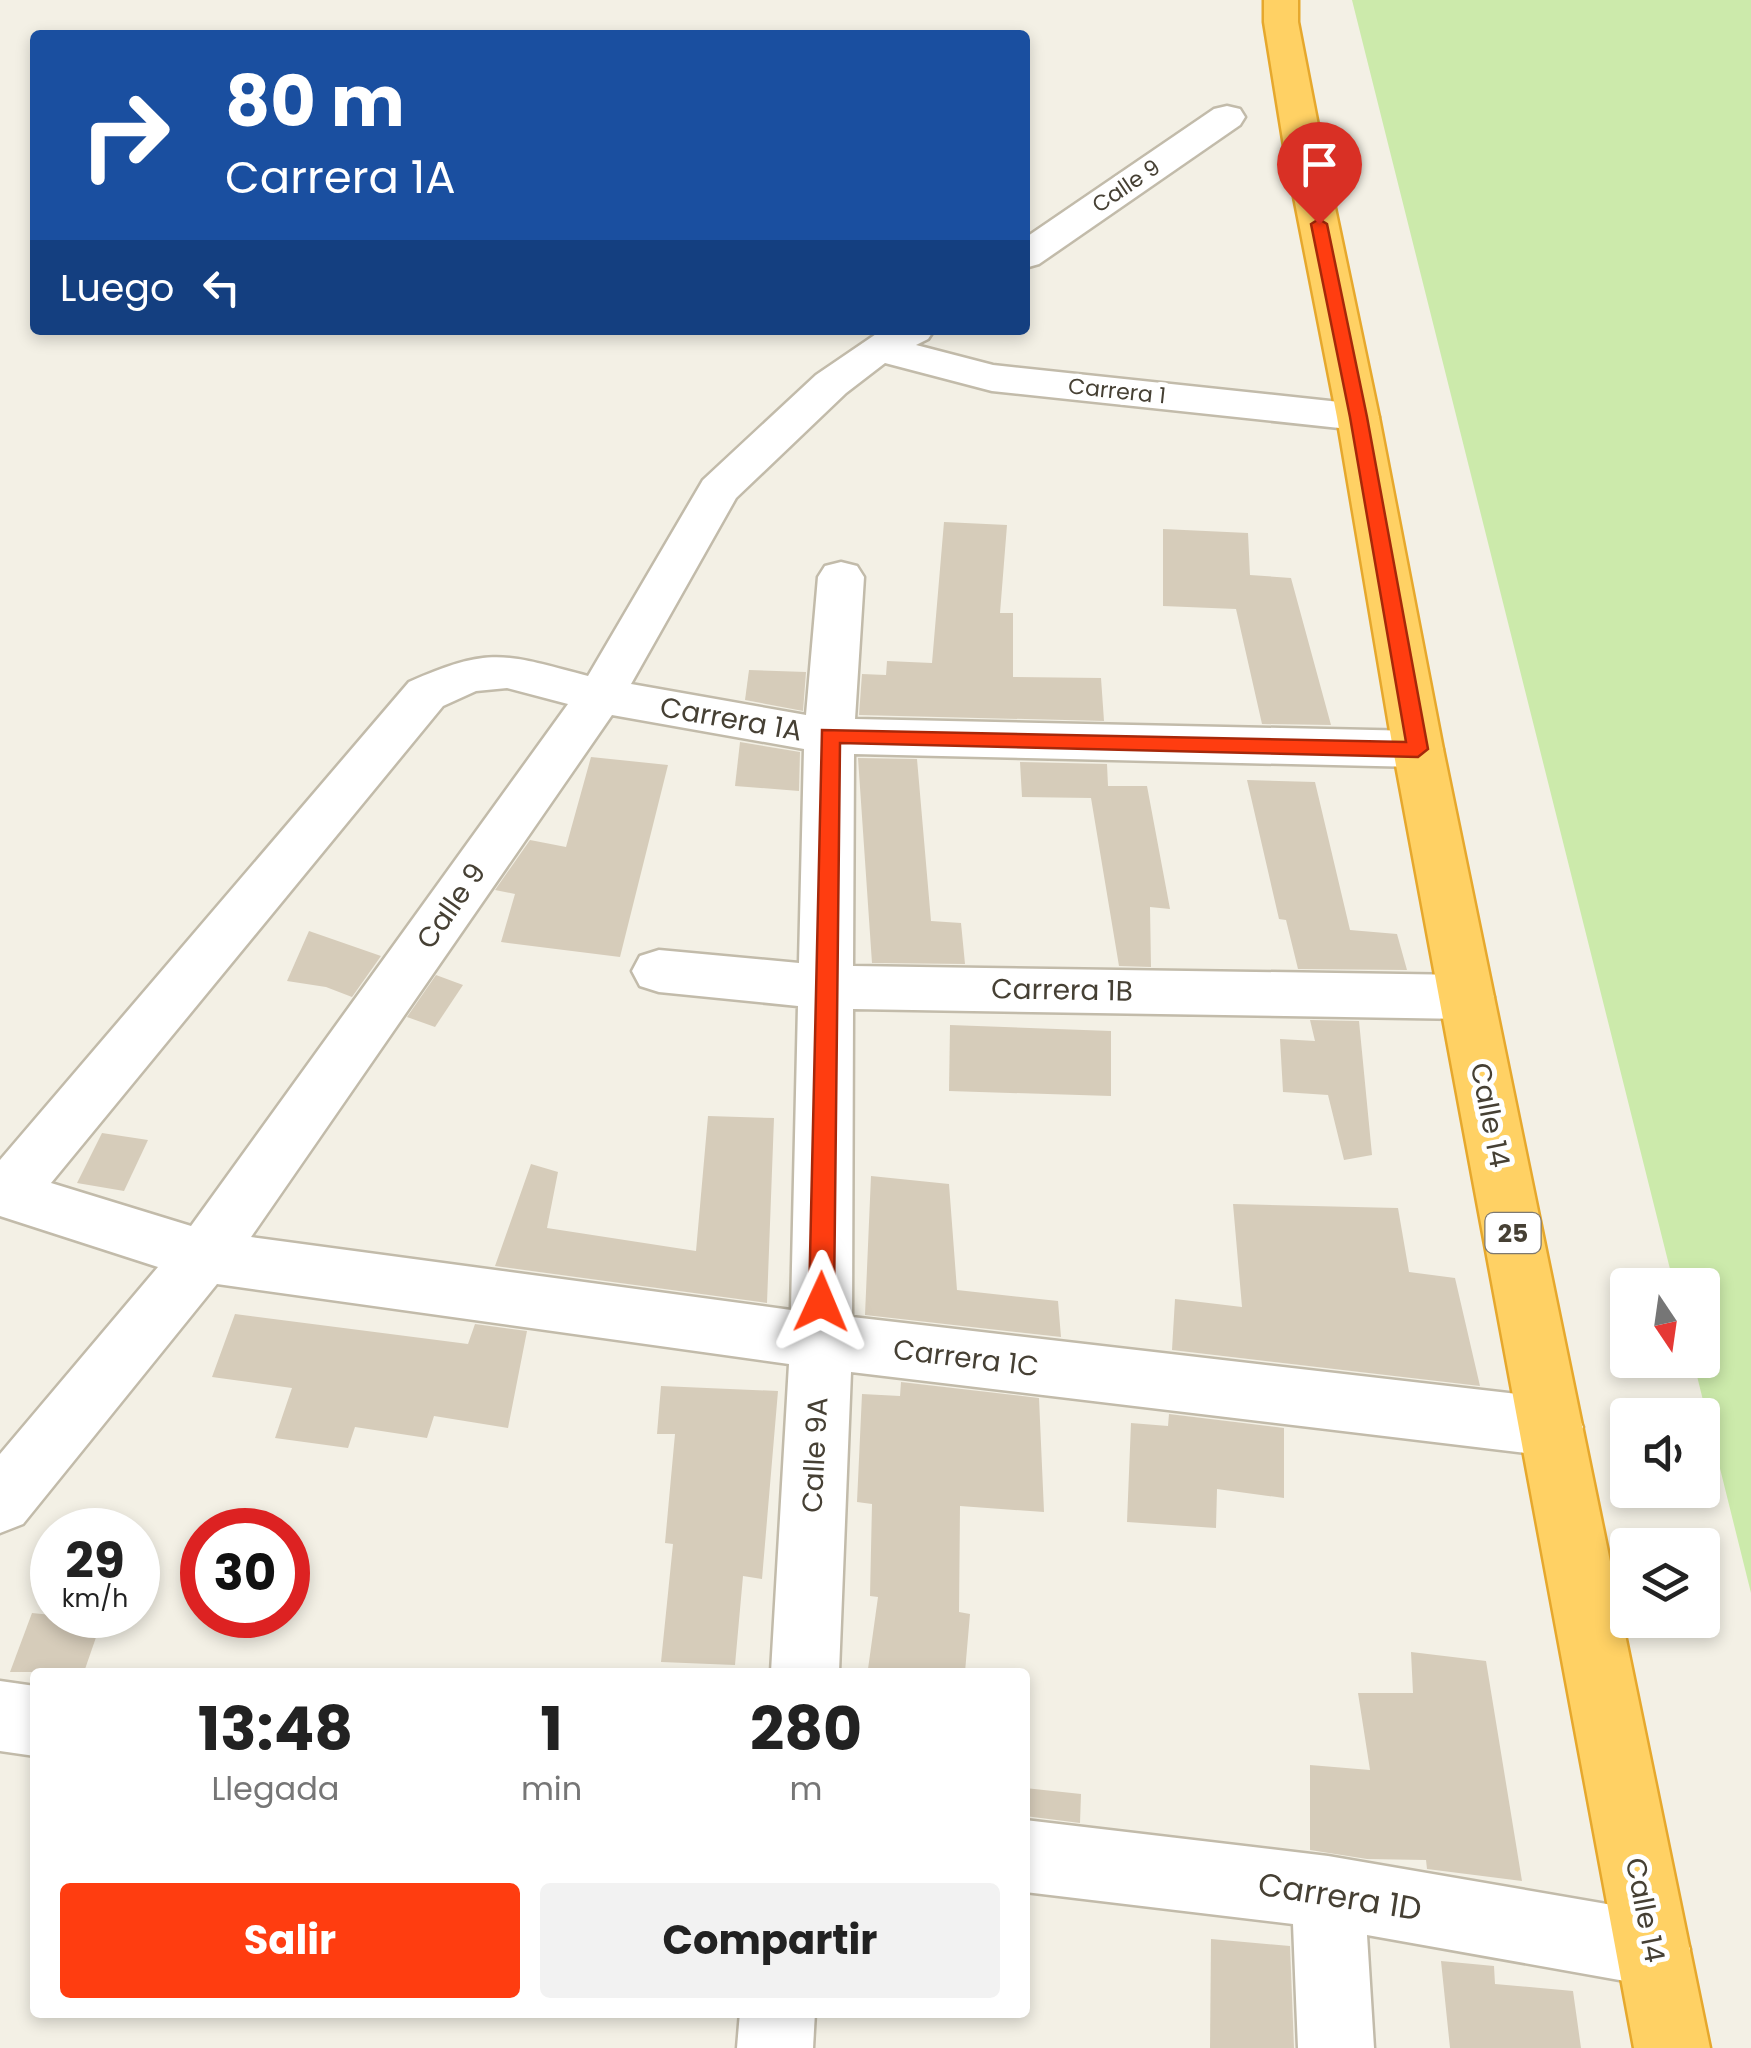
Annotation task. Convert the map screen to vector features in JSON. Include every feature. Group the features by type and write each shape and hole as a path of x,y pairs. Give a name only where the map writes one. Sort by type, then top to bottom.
{"highway":[{"name":"25","path":"1280,0 1303,146 1358,417"},
{"name":"Calle 14","path":"1358,417 1418,749 1672,2048"}],"street":[{"name":"Calle 9","path":"1030,253 1226,117"},
{"name":"Calle 9","path":"0,1503 204,1256 600,696 719,490 830,384 896,339"},
{"name":"Carrera 1","path":"896,339 992,378 1358,417"},
{"name":"Calle 9A","path":"805,1668 821,1341 830,736 841,577"},
{"name":"Carrera 1A","path":"468,675 508,671 600,696 830,736 1418,749"},
{"name":"Carrera 1C","path":"468,675 426,694 7,1194 204,1256 821,1341 1552,1427"},
{"name":"Carrera 1B","path":"658,971 824,986 1467,997"},
{"path":"0,1716 30,1721"},
{"name":"Carrera 1D","path":"1030,1857 1328,1892 1653,1949"},
{"path":"1328,1892 1336,2048"},
{"path":"775,2048 778,2018"}],"green space":[{"path":"1352,0 1751,0 1751,1593 1720,1468 1720,1398 1702,1398 1697,1378 1720,1378 1720,1268 1670,1268"}],"building":[{"path":"944,522 1007,525 1000,613 1013,613 1013,677 1101,678 1104,721 859,715 862,674 886,675 887,661 932,663"},
{"path":"1163,529 1248,533 1250,575 1291,578 1331,725 1262,724 1236,609 1163,606"},
{"path":"749,670 806,672 803,711 745,700"},
{"path":"740,742 800,752 799,791 735,786"},
{"path":"591,757 668,765 620,957 501,942 515,894 495,890 530,840 566,847"},
{"path":"858,758 917,759 931,921 961,923 965,964 872,963"},
{"path":"1020,762 1107,764 1108,786 1147,786 1170,909 1150,907 1151,967 1119,966 1091,798 1022,797"},
{"path":"1247,780 1315,782 1350,930 1397,934 1407,970 1298,969 1286,920 1279,919"},
{"path":"309,931 381,956 352,997 326,987 287,981"},
{"path":"436,975 463,985 435,1027 407,1017"},
{"path":"1310,1020 1359,1021 1372,1155 1344,1160 1328,1095 1283,1092 1280,1039 1315,1041"},
{"path":"950,1025 1111,1031 1111,1096 949,1091"},
{"path":"708,1116 774,1118 767,1303 495,1266 531,1164 558,1172 547,1228 696,1251"},
{"path":"102,1133 148,1140 124,1191 77,1183"},
{"path":"871,1176 949,1184 957,1290 1058,1301 1061,1337 865,1315"},
{"path":"1233,1204 1398,1208 1409,1272 1455,1278 1480,1386 1172,1350 1175,1299 1242,1307"},
{"path":"235,1314 468,1344 475,1324 527,1331 508,1428 434,1416 427,1438 355,1427 348,1448 275,1438 292,1388 212,1377"},
{"path":"901,1382 1039,1398 1044,1512 960,1506 959,1612 970,1614 965,1668 868,1668 878,1597 870,1596 872,1504 857,1502 862,1394 900,1396"},
{"path":"661,1386 778,1391 762,1579 743,1576 735,1665 661,1662 673,1544 665,1543 675,1434 657,1434"},
{"path":"1169,1414 1284,1428 1284,1498 1217,1489 1216,1528 1127,1522 1131,1423 1168,1426"},
{"path":"30,1618 30,1638 96,1638 85,1668 30,1668 30,1672 10,1672"},
{"path":"1411,1652 1486,1661 1522,1881 1427,1869 1426,1860 1367,1859 1310,1850 1310,1765 1370,1770 1358,1693 1413,1693"},
{"path":"1030,1789 1081,1794 1080,1823 1030,1817"},
{"path":"1211,1939 1290,1946 1294,2048 1210,2048"},
{"path":"1441,1961 1494,1966 1495,1984 1573,1991 1581,2048 1450,2048"}],"route":[{"path":"821,1302 830,736 1418,749 1319,224"}]}
